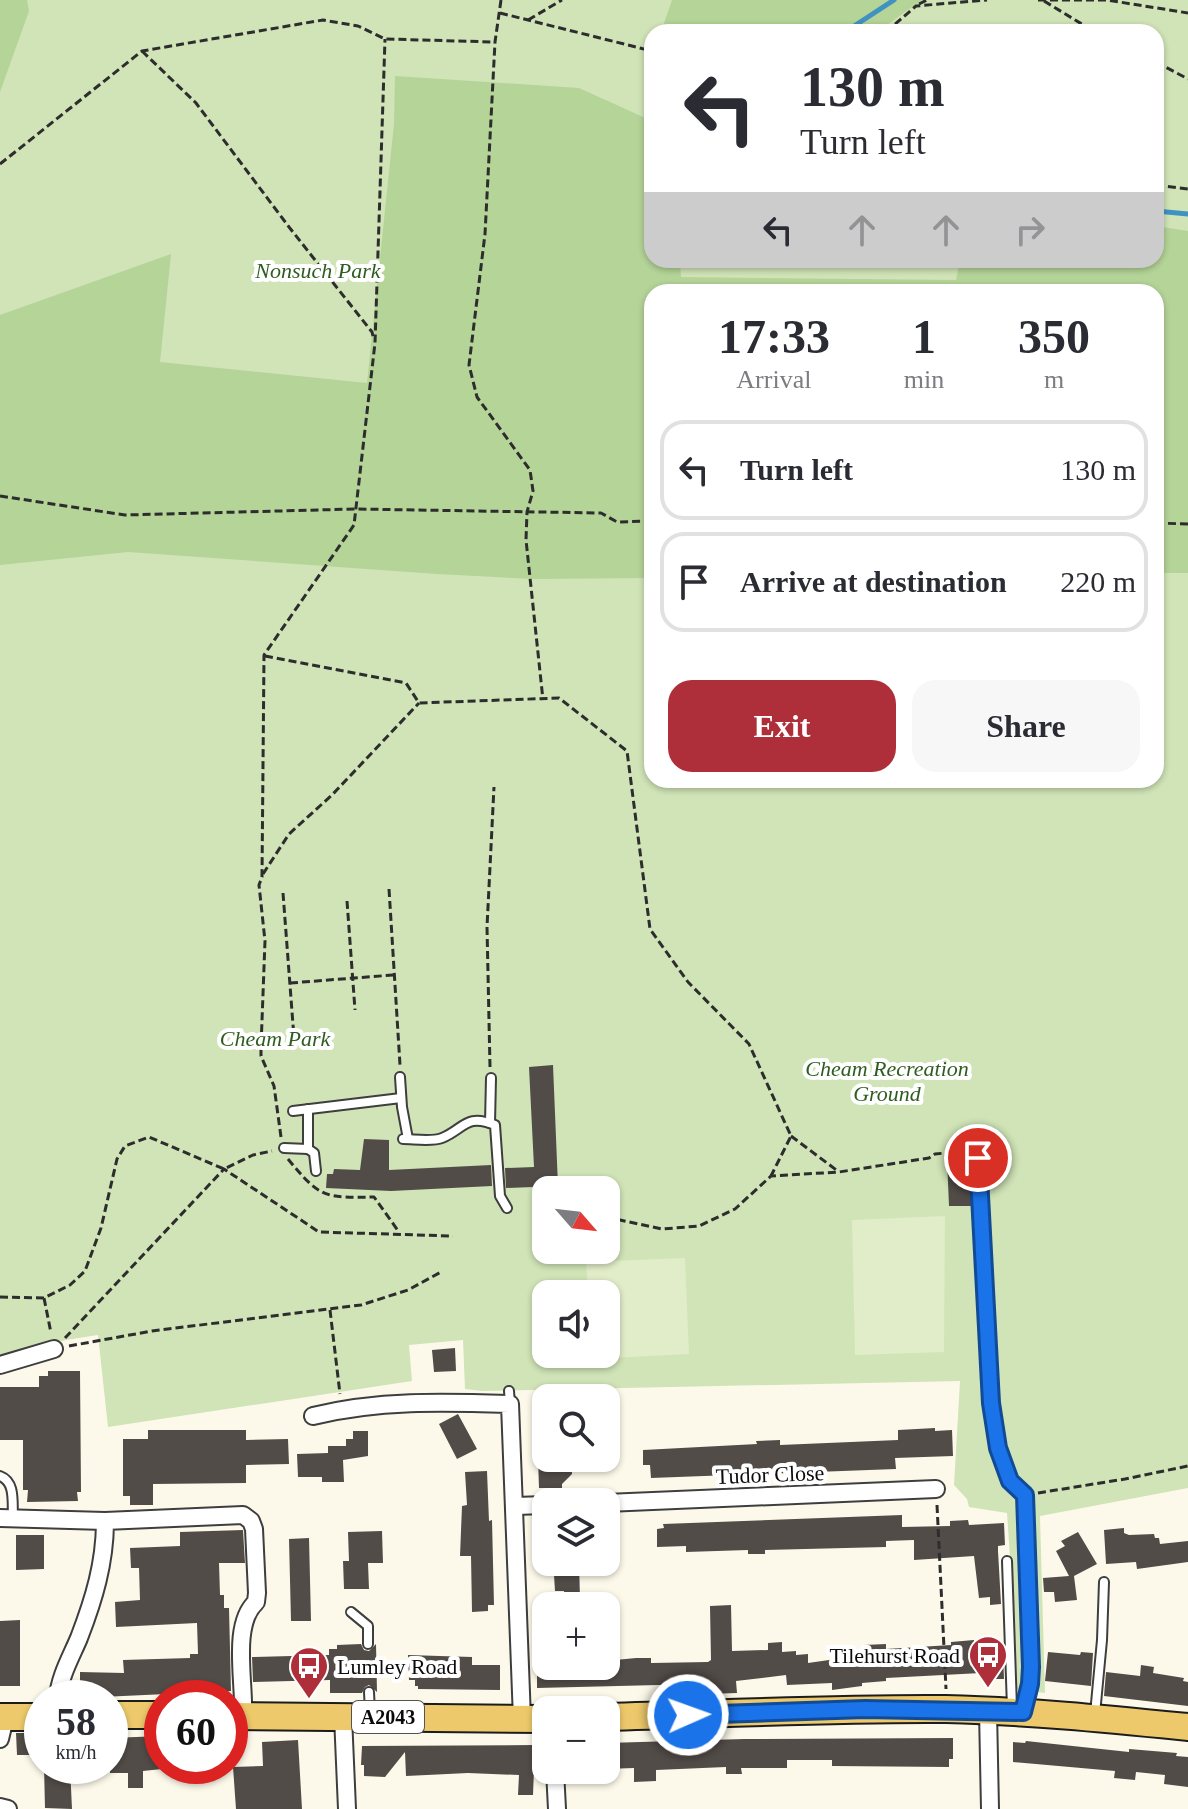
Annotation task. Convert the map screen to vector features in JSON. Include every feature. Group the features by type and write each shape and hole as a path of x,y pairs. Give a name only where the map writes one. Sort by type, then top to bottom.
{"main road":[{"name":"A2043","path":"248,1716 343,1716 369,1704 532,1719"},
{"path":"620,1717 947,1709 1008,1711 1188,1727"},
{"path":"2,1725 24,1721"}],"street":[{"path":"0,1365 54,1349"},
{"path":"313,1416 342,1409 509,1397 532,1697"},
{"name":"Tudor Close","path":"620,1502 936,1489"},
{"path":"515,1506 532,1505"},
{"path":"7,1518 105,1521 243,1515 251,1521 257,1593 256,1602 241,1628 239,1680"},
{"path":"64,1680 101,1574 105,1521"},
{"path":"990,1809 1008,1711"},
{"path":"343,1716 347,1809"},
{"path":"556,1784 557,1809"},
{"path":"0,1807 8,1809"}],"lane":[{"path":"400,1077 406,1139 442,1138 462,1124 483,1120 495,1125 500,1196 507,1208"},
{"path":"490,1123 491,1078"},
{"path":"293,1111 401,1098"},
{"path":"308,1109 308,1149"},
{"path":"284,1148 308,1149 314,1153 316,1171"},
{"path":"978,1158 988,1380 998,1448 1010,1481 1025,1495 1030,1684 1008,1711"},
{"path":"0,1476 7,1478 11,1484 7,1518"},
{"path":"1007,1561 1008,1711"},
{"path":"1095,1718 1104,1582"},
{"path":"351,1612 368,1626 368,1644"}],"path":[{"path":"501,0 495,42 485,234 469,365 477,397 530,470 533,491 527,512 526,540 543,700"},
{"path":"528,20 562,0"},
{"path":"895,24 927,0"},
{"path":"916,6 987,0"},
{"path":"1041,0 1107,0 1188,13"},
{"path":"1041,0 1082,24"},
{"path":"500,13 644,49"},
{"path":"0,164 142,51 323,20 358,26 385,39 495,42"},
{"path":"262,877 264,655 354,525 375,343 385,39"},
{"path":"142,51 196,103 372,332 375,343"},
{"path":"1164,66 1188,79"},
{"path":"1164,186 1188,189"},
{"path":"0,496 125,515 356,509 601,513 617,522 644,521"},
{"path":"1164,523 1188,524"},
{"path":"264,655 406,683 419,703"},
{"path":"400,1234 374,1197 336,1198 323,1195 304,1180 289,1161 274,1086 261,1056 265,941 259,885 289,834 332,795 419,703 559,698 627,751 650,929 688,982 749,1044 791,1136 839,1172"},
{"path":"491,1078 487,927 494,787"},
{"path":"389,889 400,1077"},
{"path":"283,893 294,1038"},
{"path":"347,901 355,1010"},
{"path":"290,983 393,975"},
{"path":"620,1220 662,1229 699,1226 735,1209 771,1176 791,1136"},
{"path":"0,1297 44,1298 70,1285 85,1271 101,1228 117,1159 125,1146 149,1137 224,1169 319,1232 453,1236"},
{"path":"54,1349 224,1169 253,1155 284,1148"},
{"path":"771,1176 839,1172 967,1151 974,1152 978,1158"},
{"path":"54,1349 152,1331 361,1305 408,1290 441,1272"},
{"path":"44,1298 54,1349"},
{"path":"330,1310 342,1409"},
{"path":"1025,1495 1188,1466"},
{"path":"936,1489 947,1709"}],"green space":[{"path":"0,0 1188,0 1188,1488 1040,1516 1045,1693 1014,1689 1013,1602 1007,1513 969,1507 967,1499 954,1485 960,1381 620,1388 620,1384 532,1384 532,1390 482,1391 465,1389 463,1340 409,1345 412,1381 108,1427 98,1335 66,1340 0,1360"},
{"path":"0,0 27,0 29,11 0,92"},
{"path":"672,0 922,0 888,24 664,24"},
{"path":"395,76 579,88 644,117 644,268 680,268 681,277 956,280 958,268 1164,268 1164,227 1188,231 1188,573 1164,573 1164,284 644,284 644,578 534,579 128,552 0,565 0,315 171,254 160,362 367,383 394,124"},
{"path":"945,1216 944,1352 855,1355 852,1220"},
{"path":"685,1258 689,1354 620,1358 620,1280 587,1280 586,1264 620,1264 620,1261"}],"building":[{"path":"553,1065 558,1176 532,1176 532,1187 506,1188 505,1168 534,1167 529,1067"},
{"path":"364,1139 389,1140 389,1170 491,1165 492,1186 391,1191 326,1188 327,1174 333,1174 334,1169 360,1170"},
{"path":"971,1158 973,1206 949,1206 947,1159"},
{"path":"455,1348 456,1371 434,1372 432,1350"},
{"path":"48,1371 80,1371 81,1492 77,1492 78,1501 27,1502 28,1490 23,1490 23,1440 0,1440 0,1387 39,1387 39,1376 48,1376"},
{"path":"458,1414 477,1449 457,1459 439,1424"},
{"path":"935,1428 935,1431 952,1430 953,1456 895,1458 896,1469 651,1478 650,1465 643,1465 643,1450 780,1440 780,1445 898,1440 898,1430"},
{"path":"148,1430 246,1430 246,1440 288,1439 289,1464 246,1465 246,1483 153,1484 153,1505 130,1505 130,1496 123,1496 123,1439 148,1439"},
{"path":"353,1431 368,1431 368,1456 343,1460 344,1482 322,1482 322,1477 298,1477 297,1454 328,1453 328,1446 346,1446 346,1439 353,1439"},
{"path":"487,1471 489,1521 492,1520 494,1605 488,1605 488,1611 472,1612 471,1556 460,1556 462,1506 467,1505 465,1472"},
{"path":"538,1472 572,1472 562,1488 539,1488"},
{"path":"902,1515 902,1527 950,1526 950,1521 968,1520 969,1525 1004,1523 1005,1545 998,1546 1001,1604 990,1605 990,1597 979,1598 974,1556 914,1560 914,1540 886,1541 886,1547 765,1550 765,1554 748,1554 748,1550 686,1552 686,1546 657,1547 657,1529 664,1528 663,1524"},
{"path":"1124,1528 1124,1533 1129,1535 1154,1534 1160,1544 1188,1541 1188,1562 1137,1569 1136,1562 1106,1564 1104,1530"},
{"path":"243,1530 245,1563 219,1563 220,1595 224,1595 224,1608 229,1608 231,1680 144,1680 144,1695 128,1696 128,1680 80,1680 80,1672 124,1673 123,1660 190,1658 190,1654 198,1654 197,1623 116,1627 115,1602 140,1600 139,1568 131,1568 130,1548 180,1546 180,1532"},
{"path":"382,1531 383,1563 368,1563 369,1589 344,1589 343,1561 349,1561 348,1532"},
{"path":"1078,1532 1097,1564 1074,1576 1077,1600 1055,1602 1054,1592 1044,1592 1043,1578 1069,1576 1056,1551 1065,1546 1061,1541"},
{"path":"16,1535 44,1535 44,1569 16,1570"},
{"path":"309,1538 311,1621 291,1621 289,1539"},
{"path":"554,1576 579,1576 580,1592 555,1591"},
{"path":"731,1605 732,1651 768,1650 768,1643 782,1642 782,1652 808,1654 808,1663 864,1655 864,1645 886,1644 886,1649 951,1645 951,1642 974,1640 975,1653 1003,1653 1004,1679 981,1679 981,1673 886,1678 886,1681 832,1690 832,1683 787,1685 786,1675 736,1681 737,1693 708,1694 699,1694 699,1684 537,1688 537,1680 620,1680 620,1660 651,1658 651,1663 708,1662 711,1660 710,1606"},
{"path":"20,1620 20,1686 0,1686 0,1621"},
{"path":"361,1644 364,1650 369,1651 376,1644 377,1692 369,1685 362,1693 330,1693 330,1680 253,1682 252,1657 329,1655 329,1649 337,1649 337,1645"},
{"path":"1048,1652 1093,1653 1091,1686 1045,1681"},
{"path":"408,1655 472,1657 472,1665 500,1665 500,1690 418,1689 415,1680 409,1680"},
{"path":"1141,1665 1154,1667 1153,1673 1184,1678 1183,1681 1188,1682 1188,1706 1104,1696 1106,1672 1140,1676"},
{"path":"16,1733 24,1733 24,1755 17,1755"},
{"path":"128,1737 144,1737 143,1788 128,1788"},
{"path":"953,1738 953,1759 949,1759 949,1767 832,1766 832,1760 787,1760 787,1768 741,1768 742,1774 726,1774 726,1767 656,1770 656,1781 634,1782 634,1768 620,1768 620,1743"},
{"path":"298,1740 302,1809 236,1809 234,1784 248,1784 248,1766 263,1766 262,1742"},
{"path":"1013,1742 1129,1752 1129,1749 1177,1753 1176,1756 1188,1757 1188,1787 1164,1784 1165,1775 1136,1772 1135,1780 1114,1778 1115,1771 1013,1762"},
{"path":"532,1745 533,1795 518,1795 519,1775 468,1773 406,1776 405,1752 385,1777 364,1776 362,1746"},
{"path":"44,1784 71,1784 72,1809 45,1808"}],"waterway":[{"path":"857,24 894,0"},
{"path":"1164,212 1188,214"}],"place":[{"name":"Tilehurst Road","path":"988,1689"},
{"name":"Lumley Road","path":"309,1700"}],"route":[{"path":"688,1715 865,1709 1023,1712 1031,1667 1025,1495 1010,1481 998,1448 991,1403 978,1158"}],"park label":[{"name":"Nonsuch Park","path":"318,270"},
{"name":"Cheam Park","path":"275,1038"},
{"name":"Cheam Recreation Ground","path":"887,1080"}]}
